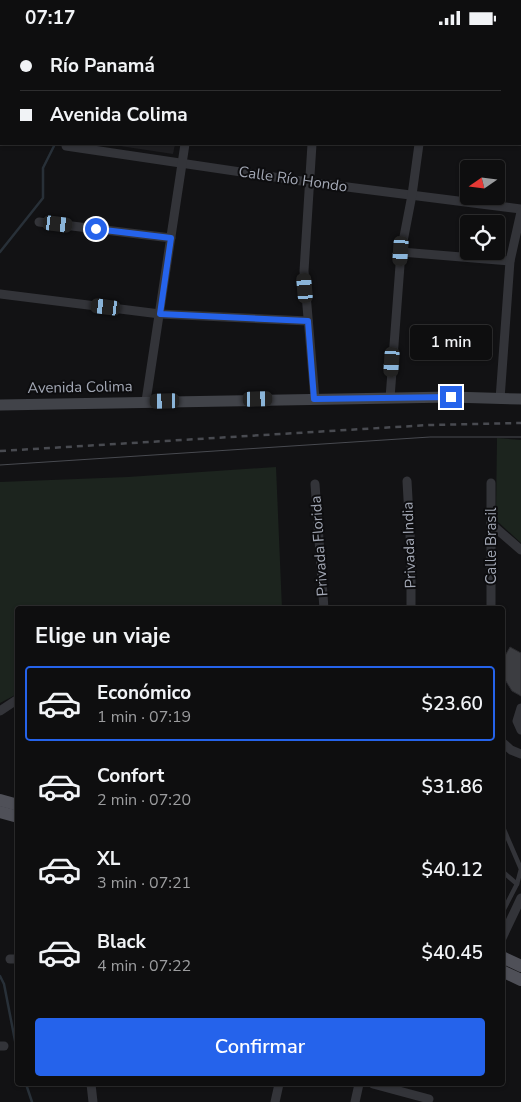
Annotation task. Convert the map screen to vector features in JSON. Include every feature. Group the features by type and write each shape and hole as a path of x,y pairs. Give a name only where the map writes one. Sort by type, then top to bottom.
{"main road":[{"path":"0,800 15,804"},
{"path":"0,812 15,816"},
{"path":"505,958 521,966"},
{"path":"505,972 521,980"}],"street":[{"name":"Calle Río Hondo","path":"66,145 308,182 521,210"},
{"path":"146,401 184,145"},
{"path":"312,145 308,182 304,271 314,399"},
{"path":"390,398 401,251 412,195 419,145"},
{"path":"500,399 510,261 521,210"},
{"path":"40,222 171,238"},
{"path":"401,251 510,261"},
{"path":"0,294 160,314 308,321"},
{"name":"Avenida Colima","path":"0,405 390,398 521,399"},
{"name":"Privada India","path":"407,481 411,553 411,606"},
{"name":"Calle Brasil","path":"491,483 491,606"},
{"name":"Privada Florida","path":"315,484 324,606"},
{"path":"491,524 521,551"},
{"path":"0,711 15,701"},
{"path":"521,708 517,721 521,730"},
{"path":"505,745 511,750 521,754"},
{"path":"505,932 521,898"},
{"path":"91,1086 93,1102"},
{"path":"275,1102 279,1086"},
{"path":"355,1102 359,1086"},
{"path":"380,1086 429,1099"}],"lane":[{"path":"505,832 521,869 517,884 505,907"},
{"path":"505,874 517,884"}],"shaded area":[{"path":"114,145 175,145 173,154"},
{"path":"497,438 521,440 521,543 496,520"},
{"path":"276,467 282,606 15,606 15,695 0,703 0,482 128,477"}],"building":[{"path":"510,647 521,653 521,696 512,691 505,680 505,656"}],"waterway":[{"path":"0,252 43,198 43,168 54,145"},
{"path":"0,976 4,984 15,1041"},
{"path":"27,1086 32,1102"}],"tram line":[{"path":"0,465 430,437 521,437"}],"railway":[{"path":"0,451 429,425 521,423"}],"route":[{"path":"96,229 171,238 160,314 308,321 314,399 451,397"}]}
